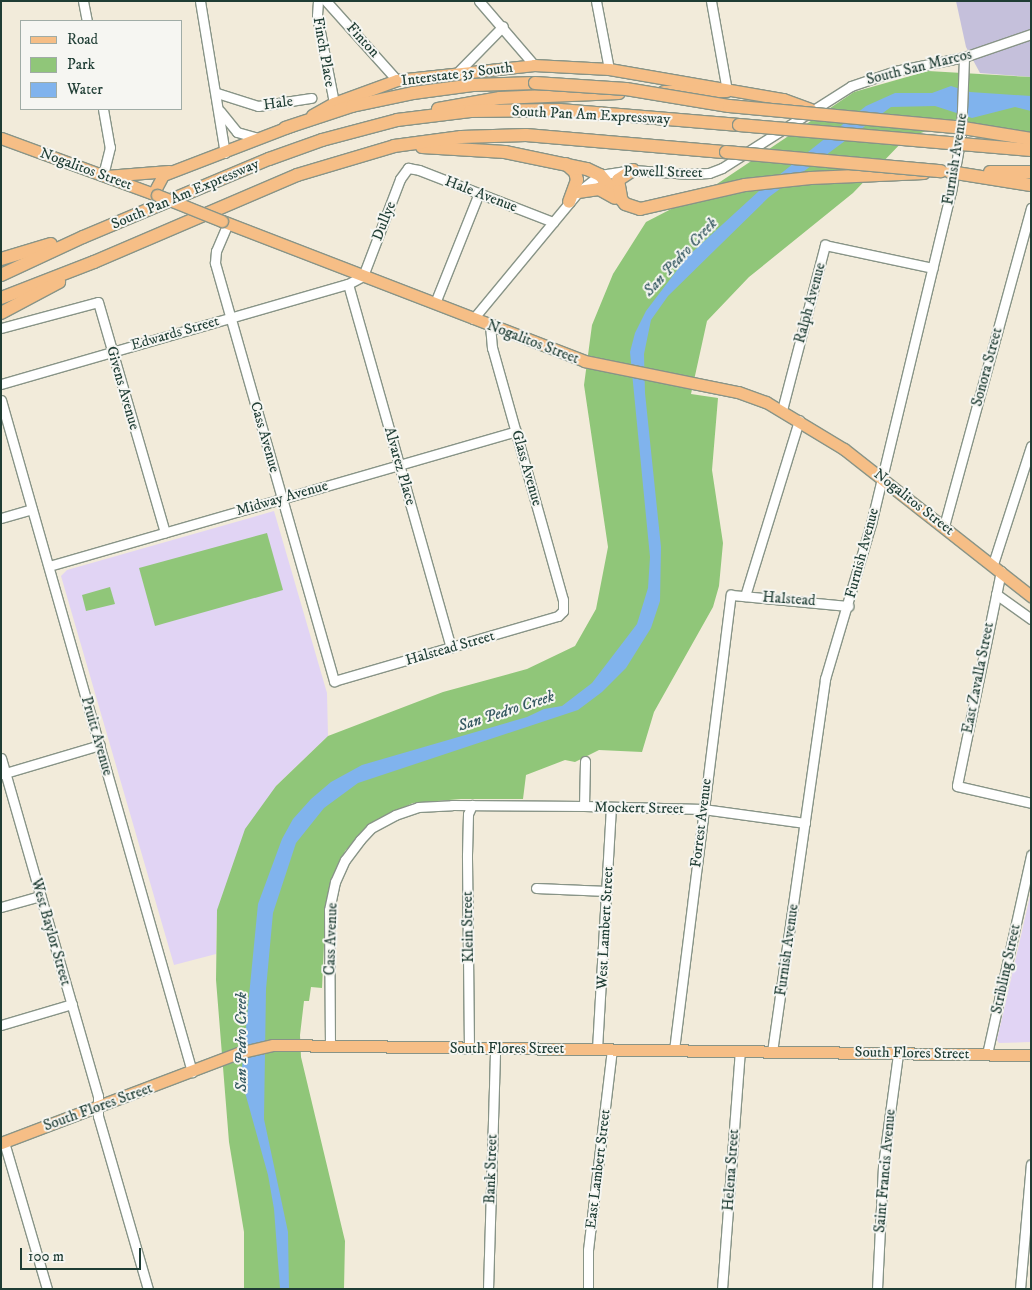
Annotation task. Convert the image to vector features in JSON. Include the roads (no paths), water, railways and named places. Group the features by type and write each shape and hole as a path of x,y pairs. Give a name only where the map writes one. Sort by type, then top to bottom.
{"highway":[{"path":"285,128 352,106 413,93 474,85 535,83 626,88 729,106 957,127 1031,139"},
{"path":"397,120 455,104 500,98 727,91"},
{"name":"South Pan Am Expressway","path":"1,276 83,236 291,150 397,120 470,111 560,110 1031,150"},
{"name":"South Pan Am Expressway","path":"1,298 94,262 297,175 394,146 461,137 526,135 945,172 1031,185"},
{"path":"394,146 482,150 566,164 600,175 625,204"},
{"path":"566,164 575,172 577,180 569,202"},
{"path":"625,204 618,180 633,170"},
{"path":"578,192 599,189 625,204 640,209 691,196 791,179 945,172"},
{"name":"South Pan Am Expressway","path":"945,172 1031,172"},
{"path":"1,259 63,240 83,236"},
{"path":"1,313 94,262"}],"main road":[{"name":"Interstate 35 South","path":"155,195 163,175 225,153 285,128 334,103 397,80 534,65 609,69 727,91 783,99 810,109"},
{"name":"Nogalitos Street","path":"1,138 155,195 584,361 746,394 782,410 882,478 997,567 1031,596"},
{"name":"Interstate 35 South","path":"103,176 174,171"},
{"name":"South Flores Street","path":"3,1142 252,1049 302,1044 330,1047 495,1050 612,1049 1031,1055"}],"street":[{"path":"84,1 87,20"},
{"path":"200,1 217,93 225,153"},
{"name":"Finch Place","path":"318,1 317,16 334,103"},
{"name":"Finton","path":"326,1 397,80"},
{"path":"596,1 609,69"},
{"path":"711,1 727,91"},
{"path":"482,3 534,65"},
{"path":"458,72 503,26"},
{"name":"South San Marcos","path":"810,109 850,86 878,76 964,57 1031,34"},
{"name":"Furnish Avenue","path":"772,1052 825,678 848,606 882,478 933,268 962,136 966,68 964,57"},
{"name":"Hale","path":"217,93 258,106 312,98"},
{"path":"219,108 237,132 260,138"},
{"name":"Powell Street","path":"473,319 569,202 578,192 600,175 633,170 689,174 708,173 722,168 810,109"},
{"path":"103,110 110,147 103,176"},
{"name":"Hale Avenue","path":"408,168 419,170 553,222"},
{"name":"Dullye","path":"363,276 400,179 408,168"},
{"path":"434,304 479,193"},
{"name":"Sonora Street","path":"944,526 1031,208"},
{"name":"Cass Avenue","path":"225,222 216,251 215,262 334,681"},
{"name":"Ralph Avenue","path":"782,410 825,245 933,268"},
{"name":"Edwards Street","path":"1,384 348,284 363,276"},
{"name":"Alvarez Place","path":"348,284 451,648"},
{"name":"Givens Avenue","path":"1,328 98,302 165,532"},
{"name":"Glass Avenue","path":"490,325 492,348 563,600 563,611"},
{"name":"Pruitt Avenue","path":"1,400 192,1072"},
{"path":"745,596 799,420"},
{"name":"Midway Avenue","path":"49,566 516,431"},
{"name":"East Zavalla Street","path":"1031,446 997,567 996,594 957,786 1031,803"},
{"path":"1,518 32,509"},
{"path":"996,594 1031,619"},
{"name":"Halstead","path":"731,595 848,606"},
{"name":"Forrest Avenue","path":"674,1050 731,595"},
{"name":"Halstead Street","path":"334,681 558,616 563,611"},
{"path":"3,774 100,745"},
{"name":"West Baylor Street","path":"1,758 3,774 98,1096 98,1116 148,1289"},
{"path":"584,806 585,761"},
{"name":"Cass Avenue","path":"330,1047 329,910 335,882 345,860 371,828 406,810 472,805"},
{"name":"Mockert Street","path":"472,805 703,809 805,823"},
{"name":"Klein Street","path":"469,1049 467,830 472,805"},
{"name":"West Lambert Street","path":"597,1050 611,807"},
{"name":"Stribling Street","path":"987,1054 1031,855"},
{"path":"536,888 607,891"},
{"path":"1,907 40,896"},
{"path":"1,1025 72,1004"},
{"name":"East Lambert Street","path":"588,1289 588,1250 612,1049"},
{"name":"Bank Street","path":"488,1289 495,1050"},
{"name":"Helena Street","path":"722,1289 740,1052"},
{"name":"Saint Francis Avenue","path":"876,1289 881,1183 898,1054"},
{"path":"3,1142 47,1289"},
{"path":"1020,1289 1031,1164"}],"water":[{"path":"951,86 970,92 1031,96 1031,111 1015,107 972,118 935,106 891,107 769,197 668,296 651,320 644,354 645,393 661,547 660,601 651,628 626,668 602,692 578,710 358,783 324,808 296,843 273,913 266,989 264,1119 288,1232 289,1289 280,1289 274,1209 268,1175 241,1078 258,904 282,839 293,819 311,799 331,782 362,765 527,717 544,709 562,706 592,683 637,624 648,588 650,557 630,352 635,333 646,311 687,257 759,191 866,106 895,93 932,93"}],"water label":[{"name":"San Pedro Creek","path":"680,257"},
{"name":"San Pedro Creek","path":"506,711"},
{"name":"San Pedro Creek","path":"241,1042"}]}
